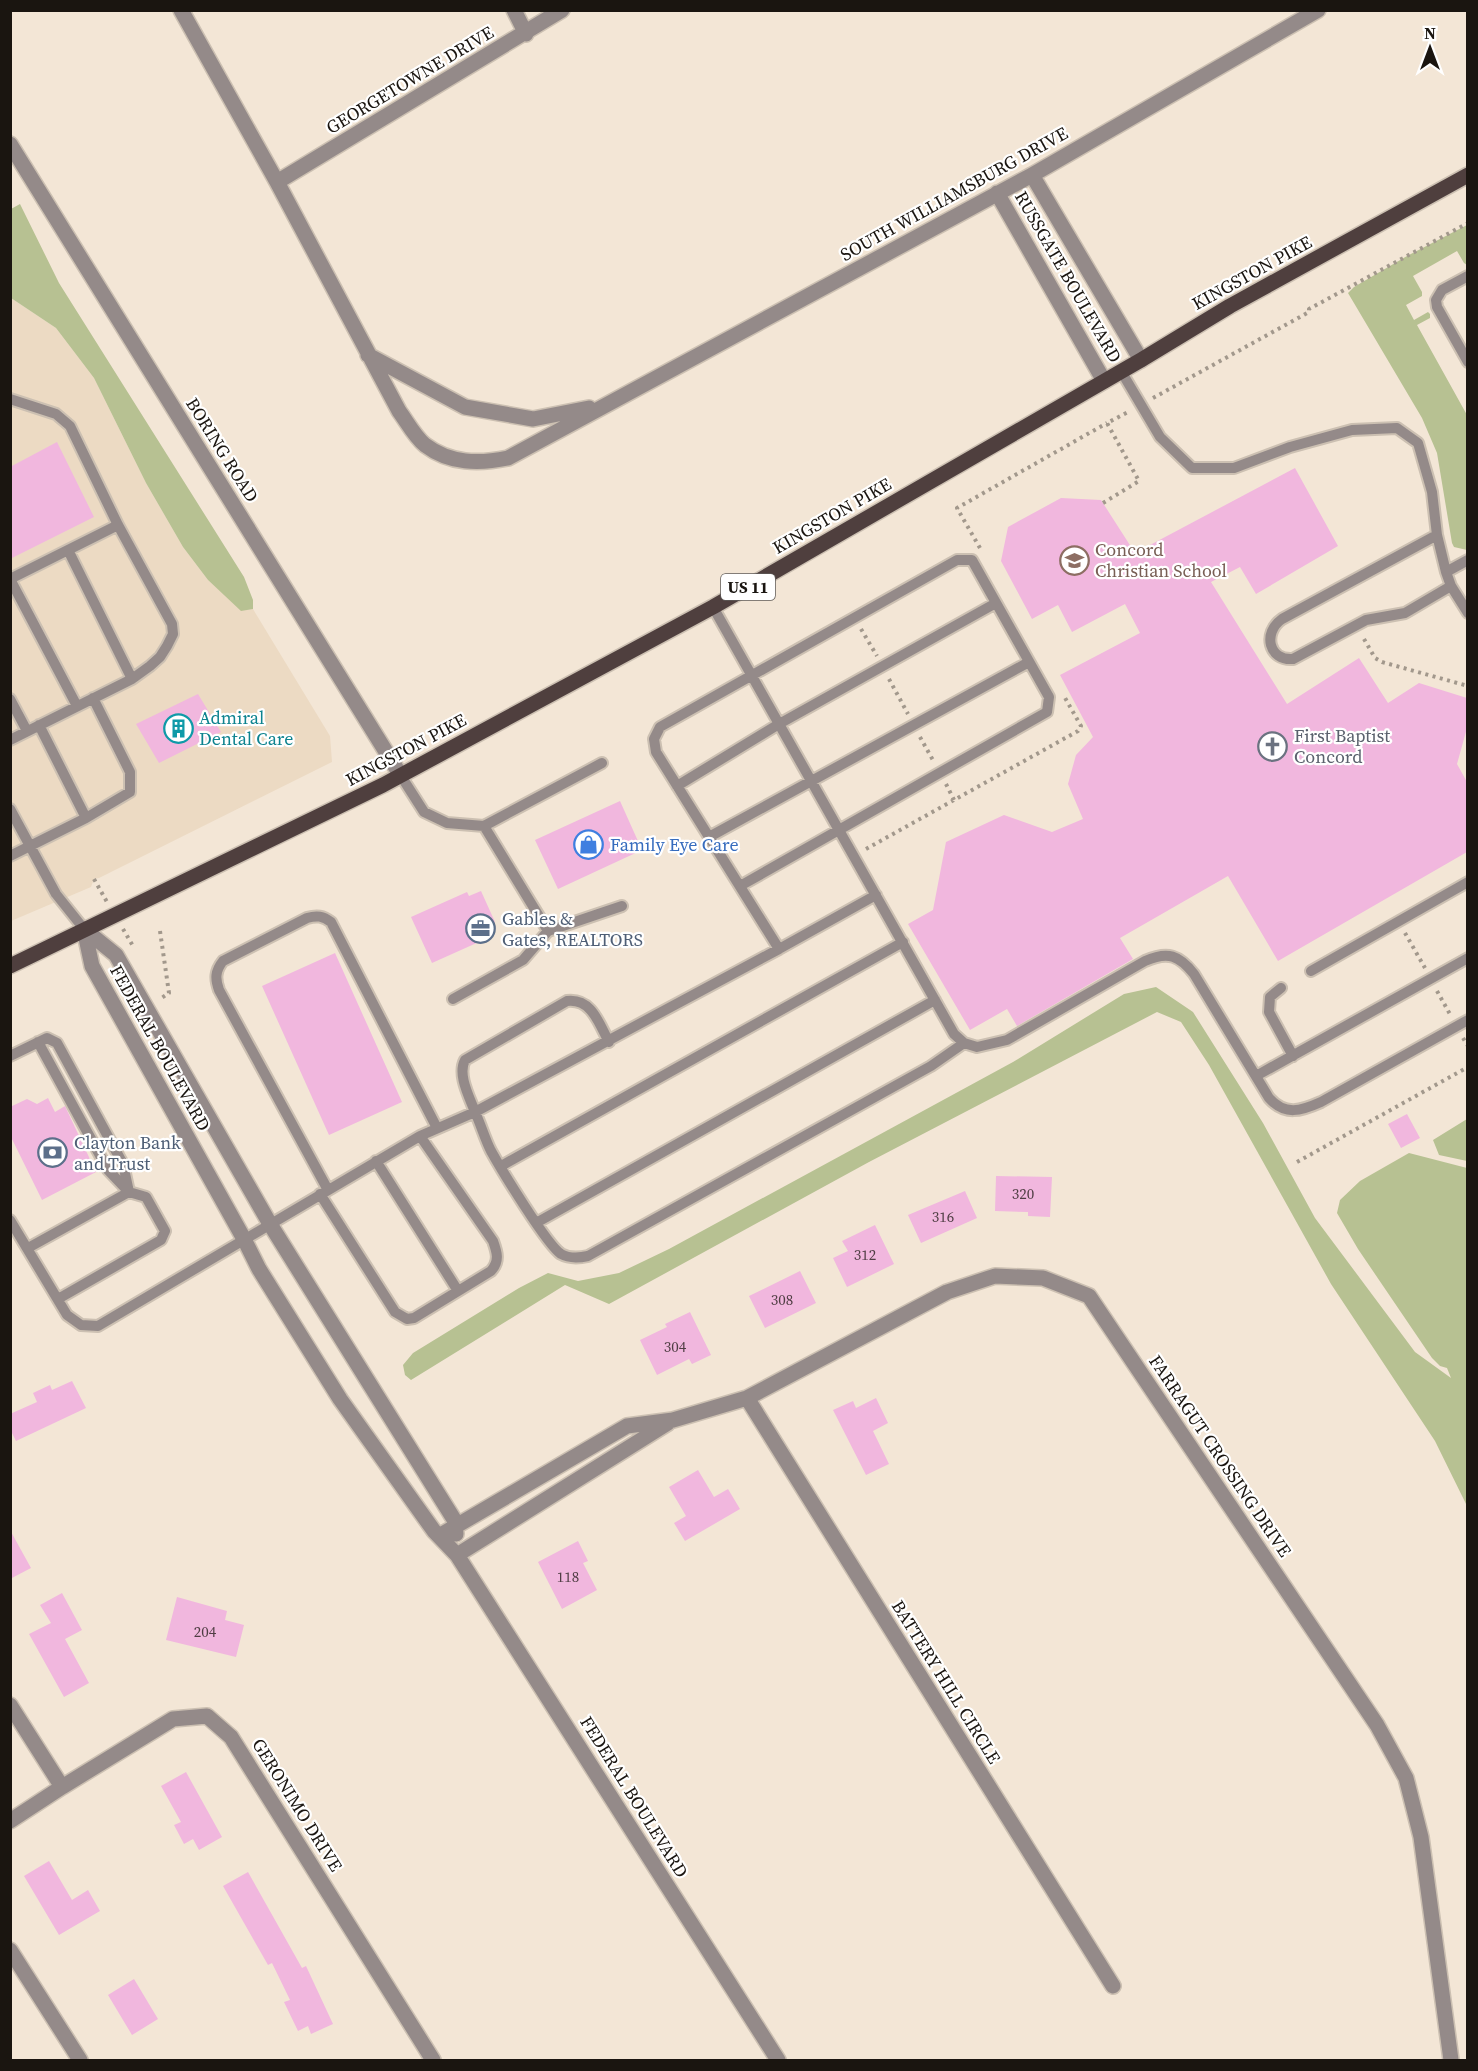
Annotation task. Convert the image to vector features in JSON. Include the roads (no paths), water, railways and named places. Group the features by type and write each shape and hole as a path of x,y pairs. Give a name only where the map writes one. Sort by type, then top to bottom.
{"main road":[{"name":"KINGSTON PIKE","path":"10,966 401,776 713,607 1141,360 1230,306 1467,175"}],"street":[{"name":"SOUTH WILLIAMSBURG DRIVE","path":"181,10 277,182 399,411 424,444 444,455 464,462 486,462 508,458 1032,175 1318,10"},
{"path":"514,10 526,34"},
{"name":"GEORGETOWNE DRIVE","path":"277,182 526,34 562,10"},
{"name":"BORING ROAD","path":"10,144 401,776"},
{"name":"RUSSGATE BOULEVARD","path":"1032,175 1141,360"},
{"name":"RUSSGATE BOULEVARD","path":"997,193 1104,381"},
{"name":"SOUTH WILLIAMSBURG DRIVE","path":"368,355 465,407 485,412 533,419 605,405"},
{"name":"FEDERAL BOULEVARD","path":"84,929 116,955 270,1224 455,1521 457,1555"},
{"name":"FEDERAL BOULEVARD","path":"84,929 92,966 259,1269 340,1399 439,1536 457,1555 778,2061"},
{"name":"FARRAGUT CROSSING DRIVE","path":"439,1536 627,1426 673,1420 747,1398 947,1292 995,1276 1043,1278 1089,1296 1377,1725 1406,1778 1421,1837 1451,2061"},
{"name":"BATTERY HILL CIRCLE","path":"747,1398 1113,1986"},
{"name":"FARRAGUT CROSSING DRIVE","path":"457,1555 673,1420"},
{"path":"526,1485 538,1504"},
{"path":"10,1705 62,1787"},
{"name":"GERONIMO DRIVE","path":"10,1821 173,1719 207,1716 231,1737 433,2061"},
{"path":"10,1950 80,2061"}],"lane":[{"path":"1467,276 1442,290 1436,300 1437,307 1467,362"},
{"path":"1121,371 1160,437 1192,468 1234,468 1290,447 1352,430 1397,428 1418,443 1431,492 1437,535 1446,572 1467,614"},
{"path":"10,399 56,414 70,426 118,525 172,624 173,634 160,657 132,679 10,740"},
{"path":"77,706 10,579 118,525"},
{"path":"1437,535 1274,625 1271,631 1271,644 1280,657 1286,660 1293,659 1366,620 1406,613 1451,586"},
{"path":"68,550 132,679"},
{"path":"740,886 1047,712 1049,698 972,560 962,559 660,727 656,733 654,739 656,753 779,949"},
{"path":"1446,572 1467,560"},
{"path":"677,786 779,724 996,603"},
{"path":"713,607 954,1034 964,1042 977,1047 1007,1040 1145,961 1158,955 1170,956 1180,959 1194,974 1269,1098 1277,1108 1290,1110 1305,1109 1467,1020"},
{"path":"709,837 1029,662"},
{"path":"10,856 87,818 130,792 130,772 93,698"},
{"path":"10,699 27,731"},
{"path":"39,725 87,818"},
{"path":"401,776 424,812 447,823 484,826 602,763"},
{"path":"10,809 56,894 84,929"},
{"path":"484,826 548,931"},
{"path":"1311,971 1467,882"},
{"path":"10,1220 68,1315 81,1325 98,1326 420,1136 475,1112 609,1042 876,895"},
{"path":"453,999 524,960 548,931 622,906"},
{"path":"420,1136 493,1241 496,1265 414,1318 407,1319 395,1312 324,1192 219,990 216,974 223,961 307,918 316,916 331,922 437,1128"},
{"path":"501,1166 903,942"},
{"path":"1256,1076 1467,958"},
{"path":"1281,988 1270,997 1269,1011 1293,1056"},
{"path":"609,1042 587,1005 575,1000 567,1001 465,1060 462,1065 464,1081 491,1150 556,1250 562,1254 579,1258 588,1256 931,1066 964,1042"},
{"path":"537,1222 935,1000"},
{"path":"42,1040 108,1170 129,1192 146,1197 164,1225 165,1231 161,1239 58,1299"},
{"path":"10,1056 42,1040 57,1043 123,1164 129,1192"},
{"path":"376,1161 458,1291"},
{"path":"28,1248 129,1192"}],"place":[{"name":"Concord Christian School","path":"1074,560"},
{"name":"Admiral Dental Care","path":"178,728"},
{"name":"First Baptist Concord","path":"1273,746"},
{"name":"Family Eye Care","path":"589,845"},
{"name":"Gables & Gates, REALTORS","path":"481,929"},
{"name":"Clayton Bank and Trust","path":"53,1153"}]}
